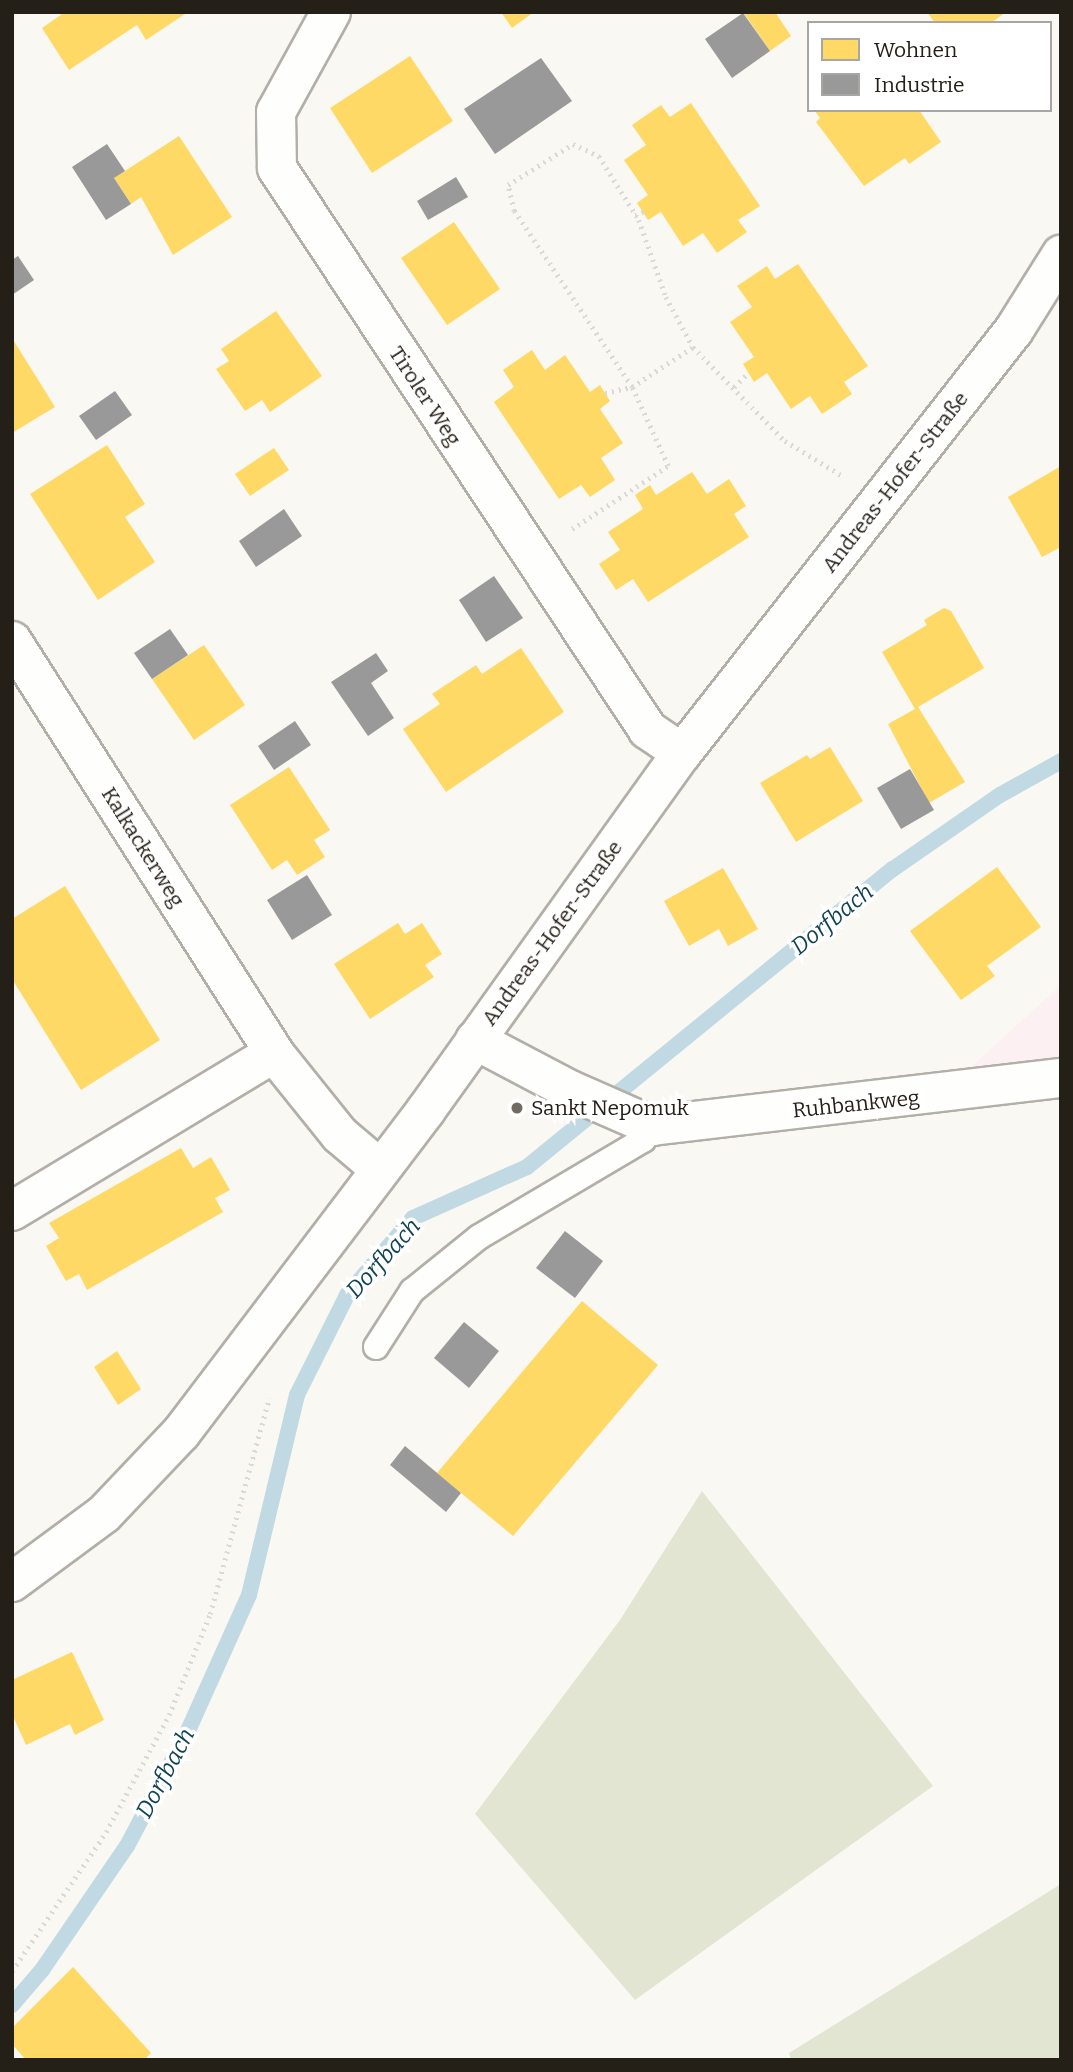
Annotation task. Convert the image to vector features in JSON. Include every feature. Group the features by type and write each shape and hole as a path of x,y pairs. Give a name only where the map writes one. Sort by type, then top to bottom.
{"street":[{"name":"Tiroler Weg","path":"331,12 276,112 277,168 648,730 681,753"},
{"name":"Andreas-Hofer-Straße","path":"12,1582 104,1514 181,1433 244,1344 475,1040 681,753 1014,330 1061,255"},
{"name":"Kalkackerweg","path":"12,641 274,1053 340,1135 379,1168"},
{"path":"475,1040 570,1090 643,1123"},
{"path":"12,1211 274,1053"},
{"name":"Ruhbankweg","path":"643,1123 1061,1078"}],"lane":[{"path":"376,1347 412,1291 469,1245 643,1140 643,1123"}],"path":[{"path":"576,526 668,466 632,387 514,211 508,185 573,144 599,156 635,215 666,297 693,347 785,441 881,500"},
{"path":"635,215 643,212"},
{"path":"605,393 632,387 693,347"},
{"path":"733,387 748,373"},
{"path":"12,1971 106,1832 169,1715 210,1614 275,1375 244,1344"}],"shaded area":[{"path":"1061,985 1061,1060 962,1075"}],"green space":[{"path":"702,1491 933,1786 635,2000 475,1814 620,1620"},
{"path":"1061,1884 1061,2060 791,2060 789,2053"}],"building: Wohnen":[{"path":"65,12 188,12 146,40 137,25 69,70 42,28"},
{"path":"501,12 534,12 512,28"},
{"path":"743,12 775,12 791,36 770,51"},
{"path":"927,12 1006,12 994,21 934,21"},
{"path":"410,56 453,121 372,173 330,108"},
{"path":"691,103 760,206 738,220 747,232 717,253 703,233 683,246 661,212 648,220 637,203 648,195 624,160 646,145 632,125 661,105 670,117"},
{"path":"816,112 920,112 941,142 909,164 905,158 864,186 816,122 820,118"},
{"path":"179,136 232,217 173,255 141,197 131,204 114,178"},
{"path":"454,222 500,289 447,325 401,258"},
{"path":"798,264 868,366 844,382 852,394 822,414 810,396 791,409 767,373 754,382 743,364 754,357 730,322 752,307 737,286 767,266 775,279"},
{"path":"276,311 322,376 270,412 262,400 245,411 216,369 229,361 221,349"},
{"path":"12,338 55,407 12,433"},
{"path":"532,350 545,370 565,355 590,392 600,385 610,401 600,409 623,443 601,458 615,480 590,497 581,485 559,499 494,402 514,387 503,370"},
{"path":"107,445 145,504 125,517 155,562 98,600 30,494"},
{"path":"274,448 289,470 250,496 235,474"},
{"path":"1061,466 1061,547 1042,557 1008,497"},
{"path":"692,472 707,494 729,479 746,506 734,514 749,537 648,602 633,579 616,590 599,564 620,550 608,532 643,509 635,495 650,485 656,495"},
{"path":"944,608 951,611 984,668 918,707 965,782 929,803 888,724 915,709 882,652 927,625 924,620"},
{"path":"204,645 245,705 194,740 152,679"},
{"path":"521,648 564,712 446,792 403,729 440,704 432,694 476,665 482,674"},
{"path":"830,747 863,801 796,842 760,783 807,755 810,759"},
{"path":"289,767 330,830 314,840 325,857 297,875 287,860 272,870 230,805"},
{"path":"997,867 1041,927 987,966 995,976 961,1000 910,931"},
{"path":"723,868 758,929 728,946 719,929 689,946 664,901"},
{"path":"65,886 160,1040 81,1090 12,979 12,919"},
{"path":"398,923 405,934 422,923 442,954 425,965 434,977 370,1019 334,964"},
{"path":"181,1148 193,1168 211,1157 230,1190 215,1198 223,1212 87,1290 79,1274 66,1281 46,1246 59,1238 49,1223"},
{"path":"582,1301 658,1365 513,1536 437,1473"},
{"path":"117,1351 141,1389 118,1405 94,1367"},
{"path":"72,1652 104,1720 75,1735 70,1724 26,1745 12,1714 12,1680"},
{"path":"73,1967 151,2053 144,2060 26,2060 12,2044 12,2028"}],"building: Industrie":[{"path":"743,13 770,51 732,78 705,39"},
{"path":"541,58 572,101 495,154 464,109"},
{"path":"107,144 125,171 114,178 131,204 106,220 72,167"},
{"path":"456,177 468,197 428,220 417,201"},
{"path":"18,256 34,280 12,295 12,260"},
{"path":"115,391 132,415 96,440 79,416"},
{"path":"284,509 302,536 256,567 239,541"},
{"path":"494,576 523,618 486,642 459,600"},
{"path":"170,629 188,655 152,679 134,653"},
{"path":"376,653 388,671 371,683 394,718 368,736 331,682"},
{"path":"295,721 311,745 274,770 258,746"},
{"path":"910,769 934,810 901,829 877,788"},
{"path":"307,875 332,915 292,940 267,900"},
{"path":"565,1231 603,1261 575,1298 536,1268"},
{"path":"464,1322 499,1351 469,1388 434,1358"},
{"path":"405,1446 461,1493 446,1512 390,1465"}],"waterway":[{"name":"Dorfbach","path":"12,2005 42,1970 127,1846 187,1733 249,1595 297,1395 347,1295 413,1218 527,1167 893,869 1000,795 1061,761"}],"place":[{"name":"Sankt Nepomuk","path":"517,1108"}]}
